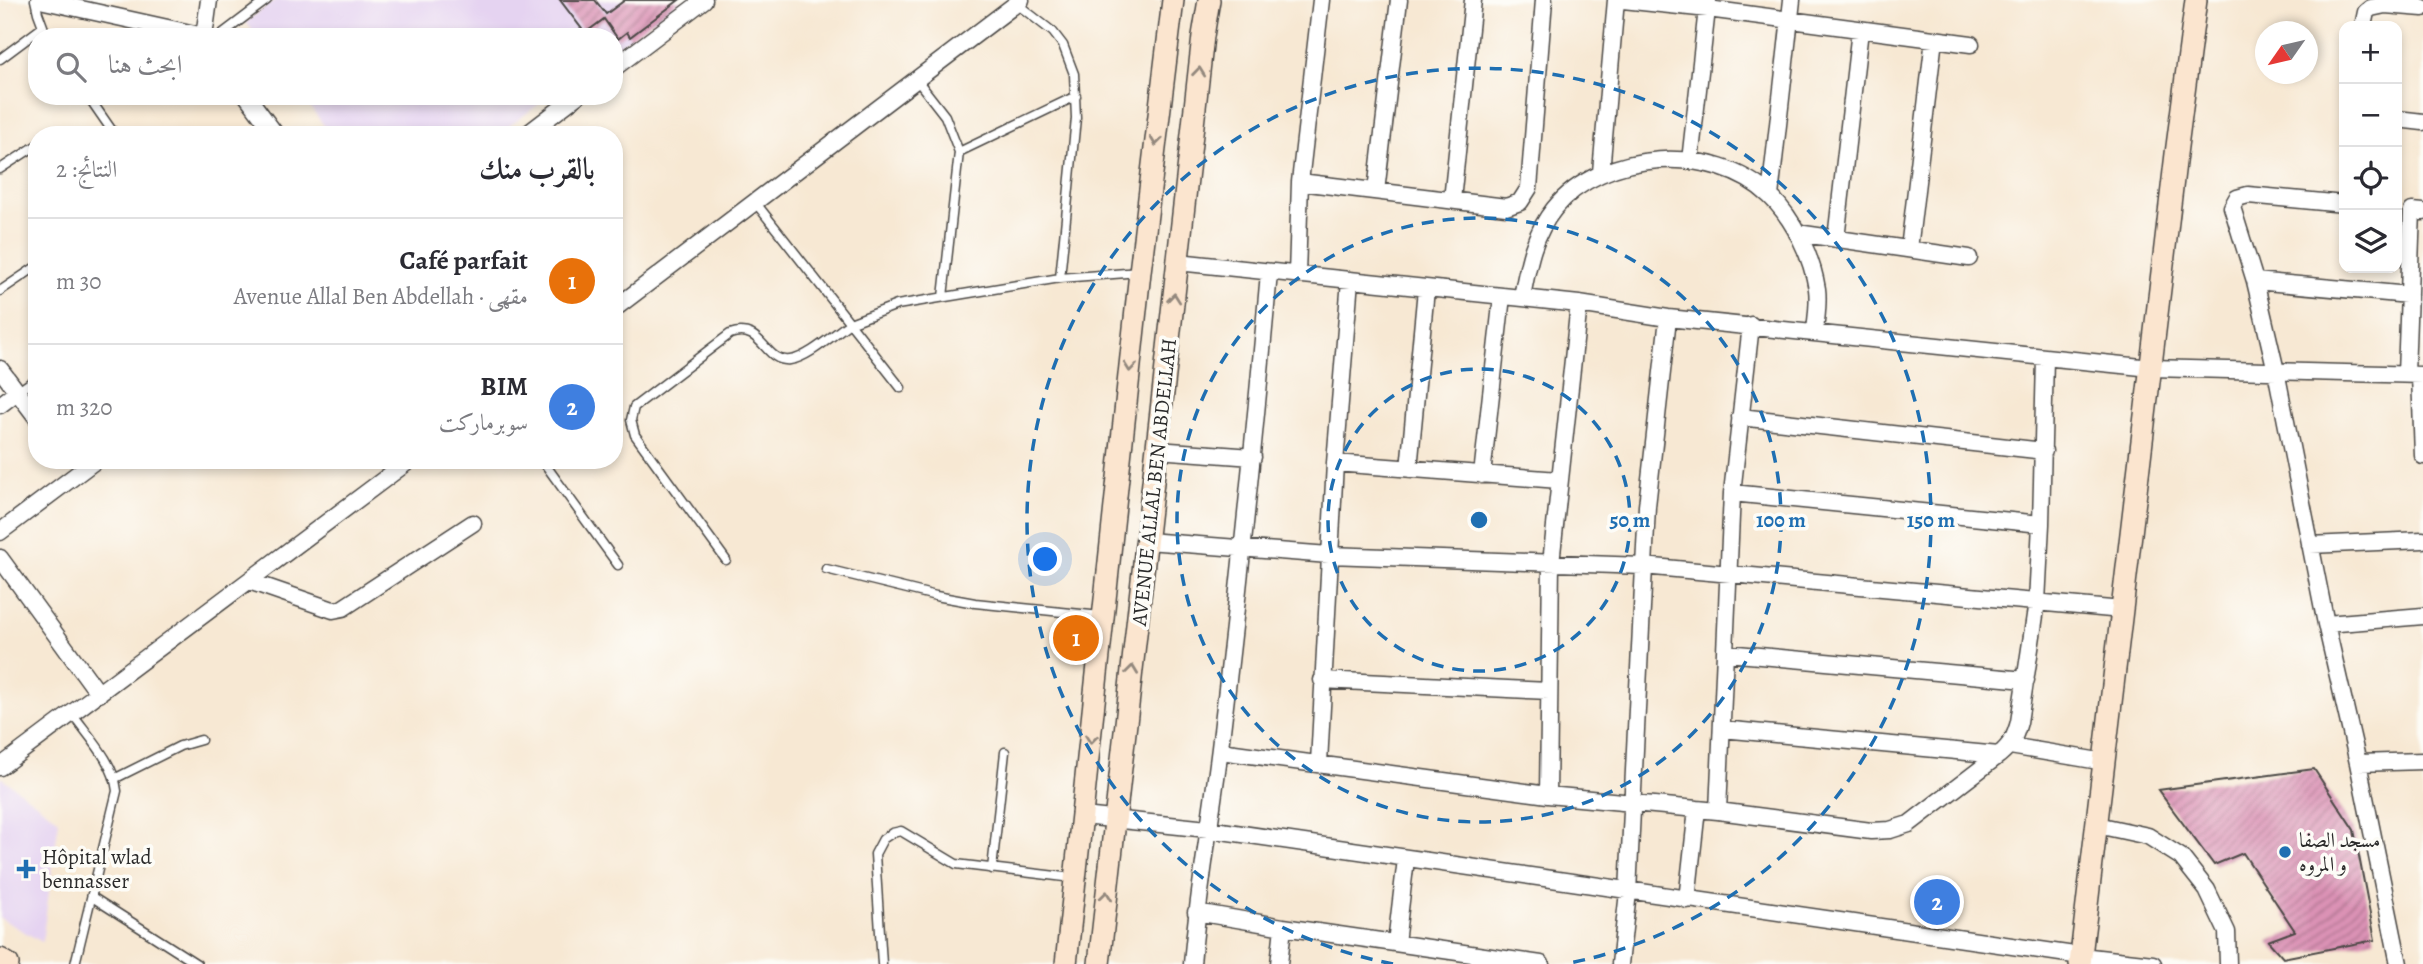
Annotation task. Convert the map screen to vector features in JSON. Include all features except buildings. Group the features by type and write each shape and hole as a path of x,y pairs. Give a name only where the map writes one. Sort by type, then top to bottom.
{"street":[{"path":"38,0 167,28"},
{"path":"205,28 209,0"},
{"path":"623,61 704,0"},
{"name":"AVENUE ALLAL BEN ABDELLAH","path":"1066,964 1140,272 1173,0"},
{"name":"AVENUE ALLAL BEN ABDELLAH","path":"1099,964 1209,0"},
{"path":"1297,275 1300,182 1321,0"},
{"path":"1376,191 1399,0"},
{"path":"1452,201 1473,0"},
{"path":"1300,182 1506,207 1520,202 1529,188 1544,0"},
{"path":"1601,172 1616,0"},
{"path":"1623,0 1708,4 1789,21 1971,44"},
{"path":"1770,196 1792,0"},
{"path":"2080,960 2196,0"},
{"path":"623,302 1019,2"},
{"path":"1689,161 1708,4"},
{"path":"2363,21 2366,12 2378,6 2423,8"},
{"path":"1836,239 1860,30"},
{"path":"1909,249 1934,39"},
{"path":"254,105 269,126"},
{"path":"538,126 565,105"},
{"path":"2402,120 2423,122"},
{"path":"1522,298 1531,253 1541,230 1554,209 1570,193 1601,172 1634,162 1689,161 1747,179 1770,196 1797,233 1811,261 1818,292 1815,332"},
{"path":"2339,204 2248,195 2237,198 2232,213 2255,281 2276,371 2326,624 2358,763 2399,964"},
{"path":"2411,211 2409,295 2423,456"},
{"path":"1797,233 1969,258"},
{"path":"1178,262 1579,304 1668,318 2151,368 2416,374"},
{"path":"1192,964 1196,912 1220,751 1243,549 1269,273"},
{"path":"1319,763 1329,555 1350,280"},
{"path":"2255,281 2409,295"},
{"path":"1409,469 1426,289"},
{"path":"1482,475 1502,296"},
{"path":"1548,795 1551,563 1579,304"},
{"path":"1620,964 1628,891 1643,566 1652,452 1668,318"},
{"path":"1718,811 1732,493 1751,325"},
{"path":"1220,751 1548,795 1718,811 1871,831 1890,830 1909,824 2005,751 2019,722 2037,602 2042,524 2045,358"},
{"path":"0,369 28,406"},
{"path":"0,405 17,392"},
{"path":"1740,417 2044,451"},
{"path":"1157,450 1253,457"},
{"path":"1335,463 1559,480"},
{"path":"0,532 71,469"},
{"path":"0,767 398,469"},
{"path":"1732,493 2042,524"},
{"path":"249,581 333,610 343,608 473,523"},
{"path":"2310,545 2423,540"},
{"path":"1147,541 1329,555 1643,566 2122,610"},
{"path":"0,558 99,694"},
{"path":"2326,624 2423,616"},
{"path":"1726,653 2026,680"},
{"path":"1322,680 1549,691"},
{"path":"1722,729 2005,751 2105,762"},
{"path":"2358,763 2423,761"},
{"path":"1687,900 1697,809"},
{"path":"1083,816 1208,829 2080,960 2153,964"},
{"path":"2097,825 2148,836 2181,857 2207,890 2227,932 2228,964"},
{"path":"1396,943 1406,859"},
{"path":"1196,912 1541,964"},
{"path":"1279,964 1283,927"},
{"path":"0,959 8,964"}],"lane":[{"path":"38,0 43,27"},
{"path":"230,28 267,0"},
{"path":"1019,2 1053,32 1063,45 1074,74 1076,96 1060,278"},
{"path":"0,59 28,38"},
{"path":"916,79 946,116 959,152 943,298"},
{"path":"959,152 1076,96"},
{"path":"94,105 110,126"},
{"path":"0,169 28,151"},
{"path":"755,202 901,388"},
{"path":"0,291 28,272"},
{"path":"726,560 635,436 631,427 631,413 634,407 672,376 730,334 739,331 753,334 775,356 789,360 807,353 850,323 897,305 1060,278 1140,272"},
{"path":"17,392 28,384"},
{"path":"549,469 618,565"},
{"path":"825,569 975,603 1104,617"},
{"path":"72,713 116,778 117,791 75,964"},
{"path":"116,778 180,746 201,740"},
{"path":"992,869 1005,752"},
{"path":"882,964 875,855 883,839 901,831 956,864 1076,878"},
{"path":"92,897 197,964"}],"shaded area":[{"path":"275,0 682,0 623,43 623,28 250,28 246,22"},
{"path":"309,105 538,105 509,126 324,126"},
{"name":"Hôpital wlad bennasser","path":"2,778 59,820 42,942 0,918"}],"place":[{"name":"Café parfait","path":"1076,638"},
{"name":"مسجد الصفا و المروه","path":"2285,852"},
{"name":"Hôpital wlad bennasser","path":"26,869"},
{"name":"BIM","path":"1937,902"}]}
